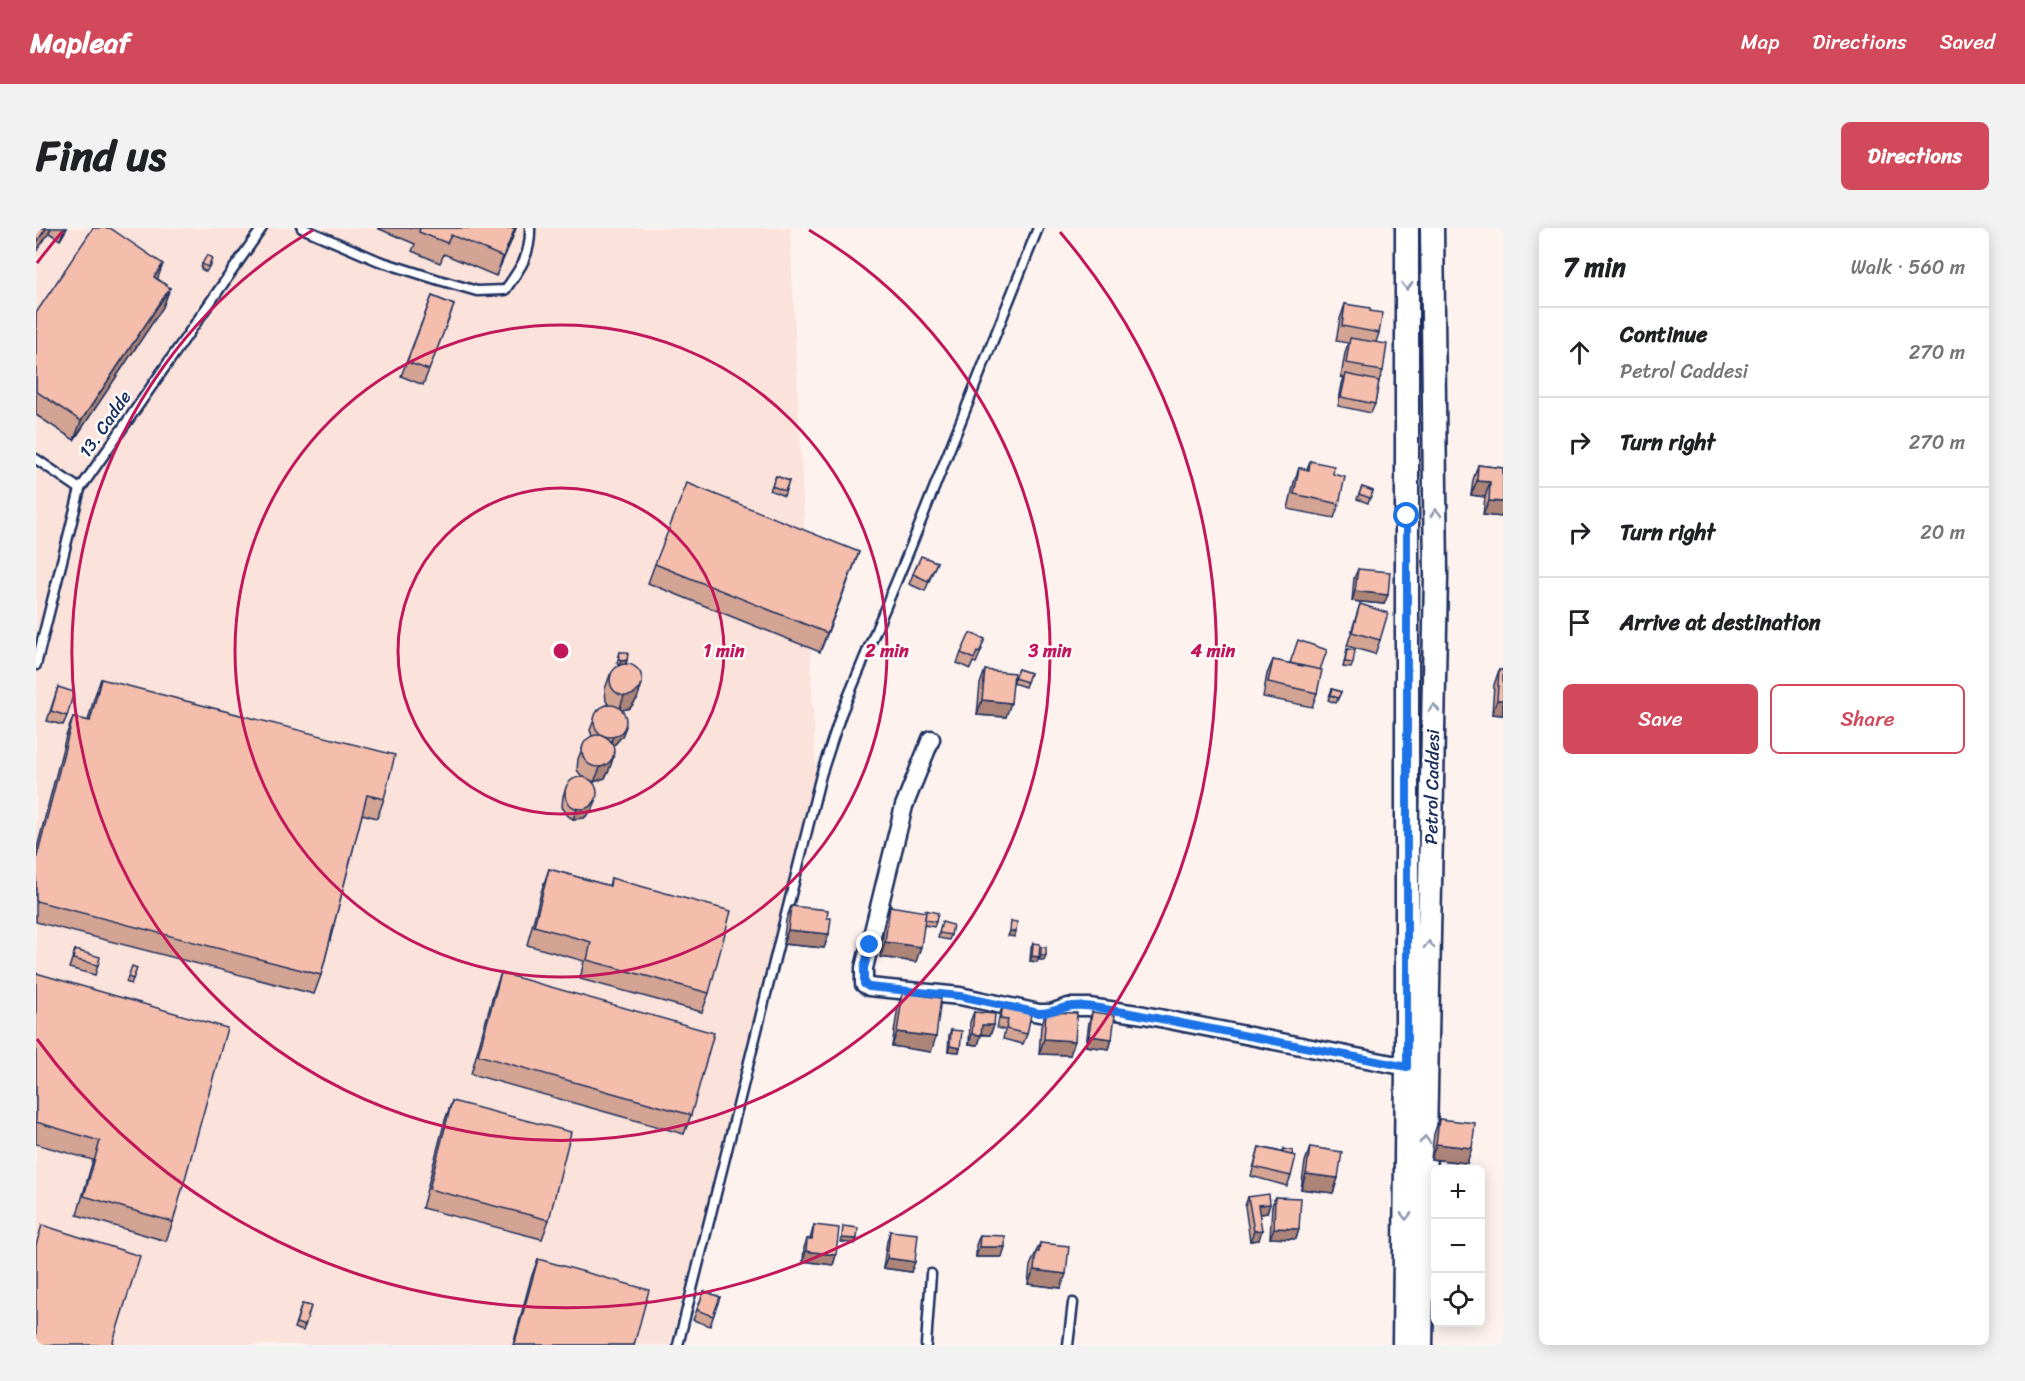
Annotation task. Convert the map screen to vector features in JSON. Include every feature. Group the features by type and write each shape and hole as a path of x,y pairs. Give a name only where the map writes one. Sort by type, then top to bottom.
{"main road":[{"name":"Petrol Caddesi","path":"1404,1345 1407,1067 1407,228"},
{"name":"Petrol Caddesi","path":"1421,1345 1436,576 1432,228"}],"street":[{"path":"931,739 904,806 864,968 864,984 869,987 960,996 1039,1013 1051,1013 1068,1007 1089,1007 1122,1012 1407,1067"}],"lane":[{"name":"13. Cadde","path":"36,665 80,489 262,228"},
{"path":"302,228 379,261 477,291 505,290 528,252 531,244 530,228"},
{"path":"678,1345 819,786 838,724 1038,228"},
{"path":"36,459 80,489"},
{"path":"926,1345 931,1274"},
{"path":"1068,1345 1073,1303"}],"shaded area":[{"path":"36,228 790,228 817,793 670,1345 36,1345"}],"building":[{"path":"36,228 46,228 36,243"},
{"path":"93,228 110,228 163,264 154,277 170,288 81,421 36,391 36,313"},
{"path":"420,228 515,228 503,257 451,235 447,243 419,232"},
{"path":"207,255 212,258 208,267 202,264"},
{"path":"432,296 454,305 429,370 407,362"},
{"path":"1345,304 1370,308 1370,311 1383,313 1379,333 1342,326"},
{"path":"1350,338 1387,344 1383,371 1346,363"},
{"path":"1346,374 1379,381 1375,404 1341,397"},
{"path":"1310,461 1334,466 1333,474 1345,477 1339,504 1294,494 1299,468 1309,470"},
{"path":"1478,465 1503,468 1503,502 1489,501 1490,482 1477,481"},
{"path":"776,476 789,481 785,491 772,486"},
{"path":"687,483 859,552 827,633 655,564"},
{"path":"1362,487 1373,491 1370,498 1359,494"},
{"path":"921,556 937,562 928,581 913,574"},
{"path":"1358,569 1390,572 1388,595 1355,591"},
{"path":"1360,604 1388,613 1380,640 1352,632"},
{"path":"970,633 985,639 974,659 961,653"},
{"path":"1298,640 1327,650 1320,670 1290,663"},
{"path":"1347,649 1355,650 1353,663 1345,662"},
{"path":"620,652 628,654 627,660 621,661"},
{"path":"1273,660 1322,670 1317,693 1268,682"},
{"path":"626,664 637,669 642,680 637,691 626,696 615,691 610,680 615,669"},
{"path":"1018,669 1030,673 1027,682 1014,678"},
{"path":"985,670 1014,673 1011,703 982,700"},
{"path":"1499,670 1503,670 1503,700 1497,700"},
{"path":"101,679 395,755 384,799 367,795 321,975 36,901 36,860 73,717 90,721"},
{"path":"58,687 74,692 67,716 51,711"},
{"path":"1332,689 1341,692 1338,698 1330,695"},
{"path":"610,705 621,710 626,721 621,732 610,737 599,732 594,721 599,710"},
{"path":"598,735 609,740 614,751 609,762 598,767 587,762 582,751 587,740"},
{"path":"581,777 592,782 597,793 592,804 581,809 570,804 565,793 570,782"},
{"path":"549,869 610,886 611,878 731,911 709,993 587,960 591,942 534,926"},
{"path":"791,906 828,910 827,918 831,918 829,934 788,930"},
{"path":"890,906 926,912 921,947 885,942"},
{"path":"925,910 938,913 936,922 925,920"},
{"path":"1011,921 1017,922 1016,932 1010,931"},
{"path":"942,922 953,925 951,935 939,933"},
{"path":"1033,943 1040,944 1039,957 1032,956"},
{"path":"1041,947 1046,947 1046,955 1041,955"},
{"path":"75,950 100,957 98,965 73,959"},
{"path":"132,966 137,968 133,979 128,977"},
{"path":"36,973 227,1028 173,1222 84,1196 100,1141 36,1122"},
{"path":"501,973 714,1033 691,1115 478,1055"},
{"path":"903,992 941,998 936,1037 897,1032"},
{"path":"1004,1003 1032,1010 1027,1034 1006,1029 1008,1020 1000,1019"},
{"path":"974,1012 995,1014 994,1025 982,1025 981,1035 972,1034"},
{"path":"1046,1012 1077,1013 1075,1041 1044,1039"},
{"path":"1092,1012 1115,1015 1112,1039 1089,1036"},
{"path":"951,1030 962,1031 960,1048 950,1046"},
{"path":"452,1101 571,1132 549,1220 429,1189"},
{"path":"1439,1119 1475,1123 1472,1148 1436,1144"},
{"path":"1259,1147 1296,1156 1291,1176 1254,1167"},
{"path":"1310,1147 1342,1152 1338,1178 1306,1174"},
{"path":"1283,1149 1293,1151 1292,1155 1283,1153"},
{"path":"1269,1194 1270,1204 1258,1205 1262,1230 1254,1231 1248,1197"},
{"path":"1275,1197 1301,1198 1299,1229 1274,1228"},
{"path":"42,1225 140,1256 112,1345 36,1345 36,1245"},
{"path":"814,1225 839,1228 836,1255 806,1251 807,1239 812,1239"},
{"path":"843,1226 858,1228 857,1239 842,1238"},
{"path":"890,1231 918,1234 915,1262 887,1258"},
{"path":"980,1235 1005,1236 1005,1247 979,1247"},
{"path":"1040,1243 1069,1246 1066,1274 1034,1270 1036,1252 1039,1252"},
{"path":"538,1259 649,1290 634,1345 514,1345"},
{"path":"704,1291 720,1297 713,1316 697,1310"},
{"path":"302,1304 311,1306 305,1326 296,1323"}],"route":[{"path":"870,945 864,968 864,984 876,989 960,996 1039,1013 1051,1013 1068,1007 1089,1007 1125,1012 1407,1067 1407,516"}]}
